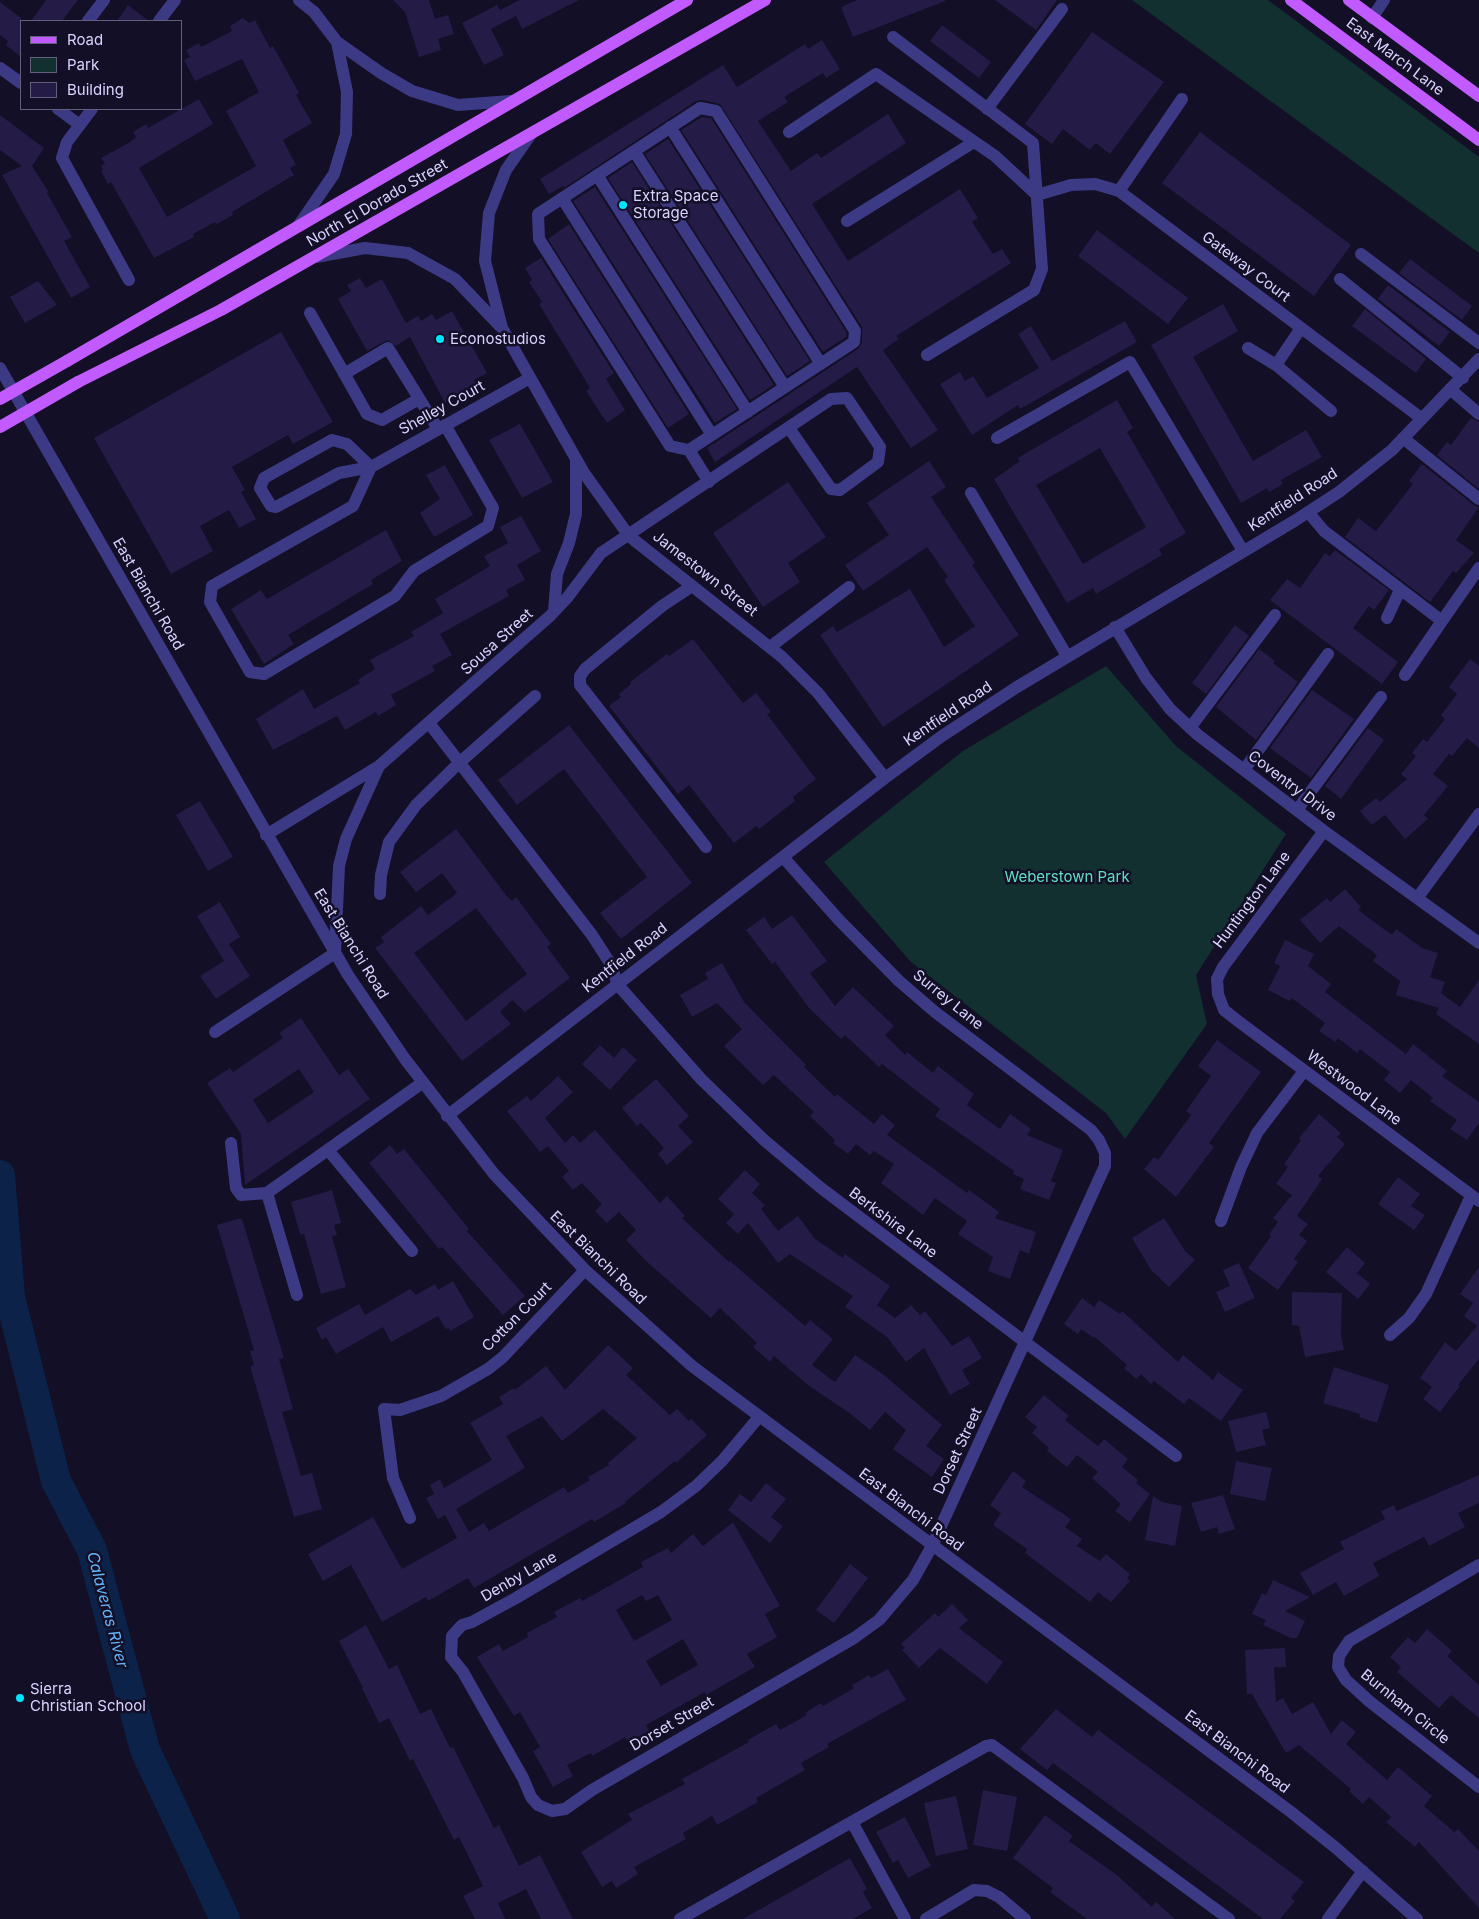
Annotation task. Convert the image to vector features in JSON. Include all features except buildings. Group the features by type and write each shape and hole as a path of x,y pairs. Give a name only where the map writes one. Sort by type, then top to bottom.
{"main road":[{"name":"North El Dorado Street","path":"0,398 67,361 511,101 688,0"},
{"name":"North El Dorado Street","path":"0,427 78,382 221,310 765,0"},
{"name":"East March Lane","path":"1291,0 1479,140"},
{"name":"East March Lane","path":"1349,0 1479,96"}],"street":[{"path":"89,20 104,0"},
{"path":"299,0 314,12 337,42 381,72 412,90 458,105 511,101"},
{"path":"1372,18 1384,0"},
{"path":"159,20 168,2"},
{"path":"987,109 1062,9"},
{"path":"893,38 1033,143 1042,269 1034,290 926,356"},
{"path":"299,225 334,174 346,134 347,92 337,42"},
{"path":"0,68 20,82"},
{"path":"789,132 876,74 995,156 1037,195"},
{"path":"1119,191 1182,99"},
{"path":"700,108 716,110 855,331 854,342 689,450 670,446 539,239 538,214 634,151 700,108"},
{"path":"59,110 80,125"},
{"path":"91,110 67,142 62,158 130,280"},
{"path":"670,127 821,364"},
{"path":"502,328 485,261 489,213 506,170 532,134"},
{"path":"847,221 974,142"},
{"path":"634,151 785,387"},
{"path":"597,175 748,412"},
{"name":"Gateway Court","path":"1037,195 1072,185 1094,184 1119,191 1421,418"},
{"path":"562,198 712,435"},
{"path":"315,257 365,248 408,253 455,279 502,328"},
{"path":"1361,254 1479,342"},
{"path":"1340,279 1463,378"},
{"path":"310,313 367,414 382,420 419,399"},
{"name":"Jamestown Street","path":"502,328 576,459 629,536 770,647 818,693 885,778"},
{"path":"1276,365 1301,328"},
{"path":"344,374 388,348 419,399 442,427 493,508 488,526 414,571 395,596 264,674 250,672 210,602 212,586 353,506 371,467"},
{"path":"1248,348 1276,365 1331,411"},
{"name":"Kentfield Road","path":"447,1116 942,736 1114,627 1339,492 1392,450 1421,418 1463,378 1479,359"},
{"path":"998,438 1130,362 1243,551"},
{"name":"East Bianchi Road","path":"0,368 335,953 422,1083 494,1174 585,1270 692,1366 1291,1812 1417,1919"},
{"name":"Shelley Court","path":"371,467 347,444 332,440 264,478 260,488 271,506 276,507 338,473 371,467 530,378"},
{"path":"1450,389 1479,414"},
{"name":"Sousa Street","path":"266,835 379,766 554,611 567,598 601,553 831,399 847,398 880,447 878,462 840,490 831,489 789,428"},
{"path":"1403,438 1479,499"},
{"path":"689,450 709,482"},
{"path":"554,611 558,574 569,543 576,514 576,459"},
{"path":"972,492 1067,656"},
{"path":"1308,512 1324,531 1442,621"},
{"path":"1405,675 1479,568"},
{"path":"692,586 662,606 584,669 580,676 580,685 706,846"},
{"path":"770,647 848,587"},
{"path":"1387,618 1400,590"},
{"path":"1190,728 1275,615"},
{"name":"Coventry Drive","path":"1114,627 1152,686 1170,709 1190,728 1324,831 1418,897 1479,943"},
{"path":"1244,770 1328,654"},
{"path":"380,894 381,875 389,842 416,805 535,696"},
{"path":"1297,810 1381,696"},
{"path":"429,723 592,935 610,963 618,985"},
{"name":"Sousa Street","path":"335,953 339,866 346,839 379,766"},
{"path":"1418,897 1479,814"},
{"name":"Huntington Lane","path":"1218,994 1217,979 1223,967 1324,831"},
{"name":"Surrey Lane","path":"783,857 838,920 899,981 950,1024 1091,1130 1100,1140 1105,1153"},
{"path":"214,1032 335,953"},
{"name":"Berkshire Lane","path":"618,985 701,1079 764,1140 821,1188 908,1256 1026,1342 1176,1456"},
{"name":"Westwood Lane","path":"1218,994 1224,1010 1475,1199"},
{"path":"1221,1221 1241,1166 1257,1133 1304,1071"},
{"path":"232,1143 236,1188 241,1195 267,1193 422,1083"},
{"path":"328,1150 412,1251"},
{"name":"Dorset Street","path":"547,1810 565,1809 592,1790 869,1628 912,1580 932,1546 1102,1178 1105,1166 1105,1153"},
{"path":"267,1193 297,1295"},
{"path":"1390,1335 1409,1318 1426,1294 1475,1199"},
{"name":"Cotton Court","path":"410,1518 393,1478 384,1409 400,1410 441,1396 488,1368 503,1357 585,1270"},
{"name":"Denby Lane","path":"547,1810 538,1806 531,1797 523,1778 468,1680 451,1657 452,1636 462,1625 472,1622 516,1598 662,1512 703,1480 722,1461 759,1417"},
{"name":"Burnham Circle","path":"1479,1564 1349,1641 1339,1656 1338,1667 1346,1680 1369,1701 1479,1787"},
{"path":"680,1919 992,1745 1229,1919"},
{"path":"852,1822 905,1919"},
{"path":"1328,1919 1363,1872"},
{"path":"926,1919 974,1890 988,1890 1026,1919"}],"green space":[{"path":"1132,0 1268,0 1479,157 1479,253"},
{"name":"Weberstown Park","path":"1106,666 1176,746 1286,834 1196,975 1207,1024 1125,1139 1106,1113 911,962 824,862 963,751"}],"waterway":[{"name":"Calaveras River","path":"0,1175 10,1297 56,1481 92,1550 145,1750 225,1919"}],"place":[{"name":"Extra Space Storage","path":"623,205"},
{"name":"Econostudios","path":"440,339"},
{"name":"Sierra Christian School","path":"20,1698"}]}
